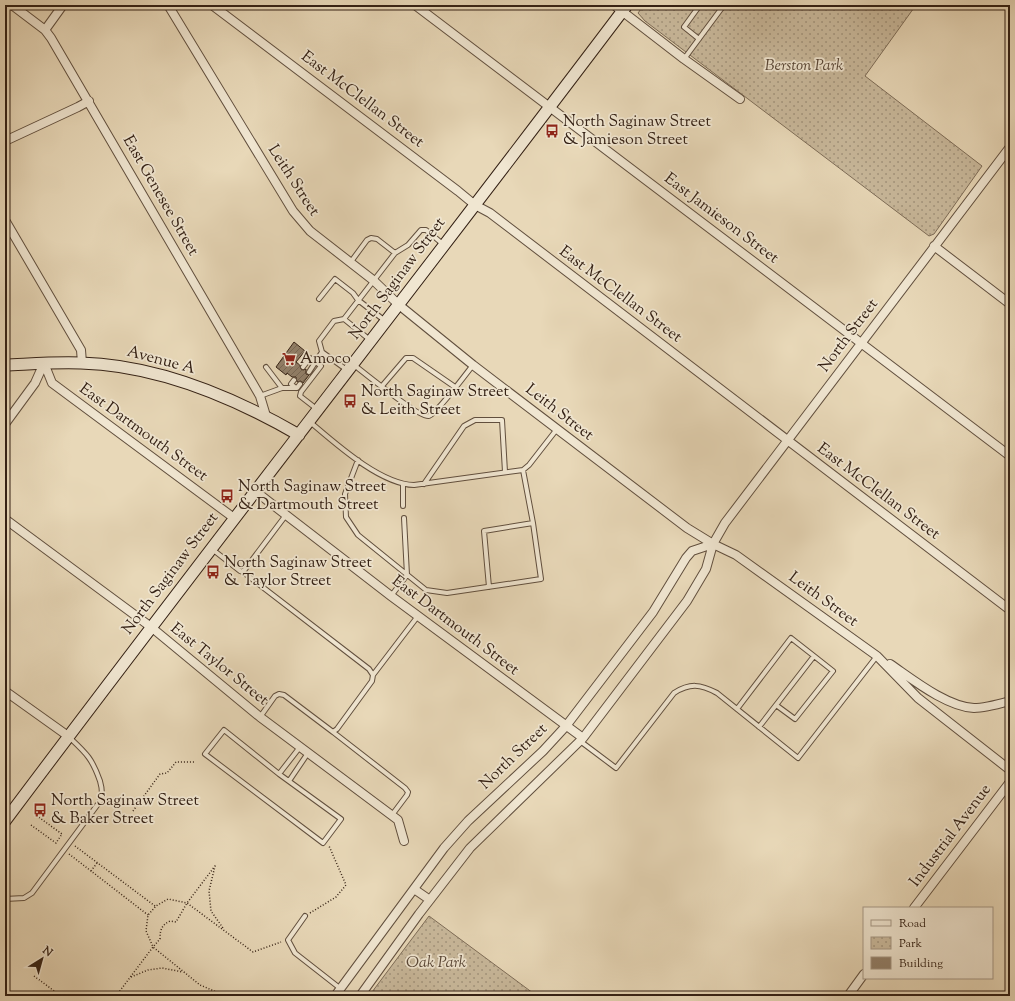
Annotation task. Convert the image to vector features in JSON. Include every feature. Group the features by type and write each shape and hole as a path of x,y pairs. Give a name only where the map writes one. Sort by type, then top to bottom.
{"main road":[{"name":"North Saginaw Street","path":"5,820 211,548 299,434 310,422 444,246 549,107 621,7"},
{"name":"Avenue A","path":"5,365 82,363 116,366 145,372 192,385 266,416 299,434"}],"street":[{"name":"East Genesee Street","path":"12,5 45,30 51,38 260,396 266,416"},
{"path":"45,30 63,5"},
{"name":"Leith Street","path":"168,5 293,211 310,231 373,280 399,305 473,365 686,528 713,544 736,555 877,656 918,698 1010,770"},
{"name":"East McClellan Street","path":"212,5 452,186 475,205 490,213 1010,610"},
{"name":"East Jamieson Street","path":"414,5 1010,456"},
{"path":"621,7 684,59 740,99"},
{"path":"5,141 89,101"},
{"name":"North Street","path":"360,996 470,848 581,740 687,601 706,569 713,544 725,523 934,246 1010,148"},
{"name":"East Dartmouth Street","path":"5,220 81,350 82,363"},
{"path":"934,246 1010,304"},
{"path":"5,424 35,383 44,364"},
{"name":"East Dartmouth Street","path":"44,364 52,383 234,518"},
{"name":"East Dartmouth Street","path":"255,491 391,596 566,726 581,740"},
{"name":"East Taylor Street","path":"5,519 151,627 260,717 392,815 398,820 404,841"},
{"name":"North Street","path":"335,996 444,848 468,821 543,751 566,726 653,612 686,558 692,551 713,544"},
{"path":"877,656 952,703 974,708 1010,701"},
{"path":"5,691 68,736"},
{"name":"Industrial Avenue","path":"915,907 1010,782"},
{"path":"414,889 430,900"},
{"path":"848,996 863,975"}],"lane":[{"path":"699,38 684,27 700,5"},
{"path":"684,59 724,5"},
{"path":"444,246 426,230 421,230 408,245 395,253 344,319 334,321 319,342 322,352 382,386 426,417 437,409 473,365"},
{"path":"350,263 367,240 371,238 377,239 395,253"},
{"path":"319,299 335,279 354,293 358,300 386,322"},
{"path":"344,319 372,341"},
{"path":"309,372 322,352"},
{"path":"301,392 321,366 310,358 303,367"},
{"path":"382,386 406,358 413,358 455,387"},
{"path":"266,367 282,388"},
{"path":"294,380 291,384 301,392 300,396 319,410"},
{"path":"297,388 300,384"},
{"path":"260,396 282,388 297,388"},
{"path":"424,484 464,426 475,420 502,420 505,472"},
{"path":"310,422 347,453 381,476 403,485 424,484 523,470 529,465 557,429"},
{"path":"358,460 345,494 346,517 358,536 426,590 447,593 541,579 533,523 523,470"},
{"path":"403,485 403,506"},
{"path":"243,572 286,515"},
{"path":"391,596 407,575 404,518"},
{"path":"489,587 484,531 533,523"},
{"path":"211,548 369,669 374,675"},
{"path":"334,732 418,616"},
{"path":"737,709 791,638 833,671 795,719 776,704"},
{"path":"759,727 814,656"},
{"path":"581,740 616,768 674,693 683,687 695,685 706,687 717,693 798,758 877,656"},
{"path":"260,717 275,696 279,694 284,695 334,732 405,788 408,792 392,815"},
{"path":"224,730 279,774 341,819 323,843 205,754 224,730"},
{"path":"5,898 24,898 32,893 101,800 102,790 93,763 86,753 68,736"},
{"path":"279,774 300,746"},
{"path":"289,781 308,753"},
{"path":"305,916 288,940 295,953 341,989"}],"path":[{"path":"133,811 160,774 166,774 176,762 195,762"},
{"path":"31,825 56,843 62,834 37,816"},
{"path":"75,846 156,906"},
{"path":"305,916 336,897 346,885 329,846"},
{"path":"69,854 148,915"},
{"path":"91,870 97,863"},
{"path":"116,996 160,939 160,931 164,924 170,920 176,922 187,903 215,866 209,891 211,911 224,930"},
{"path":"226,996 200,985 153,947 146,931 148,915 156,906 168,899 187,903 253,952 288,940"},
{"path":"130,978 148,970 162,968 185,973"},
{"path":"34,976 61,996"}],"green space":[{"name":"Berston Park","path":"644,5 916,5 865,76 982,166 934,234 929,236 645,21 638,13"},
{"name":"Oak Park","path":"429,916 537,996 369,996"}],"building":[{"path":"294,342 305,351 296,362 300,365 301,369 306,369 306,374 309,375 303,383 301,381 297,382 296,377 292,377 287,373 286,375 276,367"}],"place":[{"name":"North Saginaw Street & Jamieson Street","path":"552,131"},
{"name":"Amoco","path":"289,359"},
{"name":"North Saginaw Street & Leith Street","path":"350,401"},
{"name":"North Saginaw Street & Dartmouth Street","path":"227,496"},
{"name":"North Saginaw Street & Taylor Street","path":"213,572"},
{"name":"North Saginaw Street & Baker Street","path":"40,810"}]}
